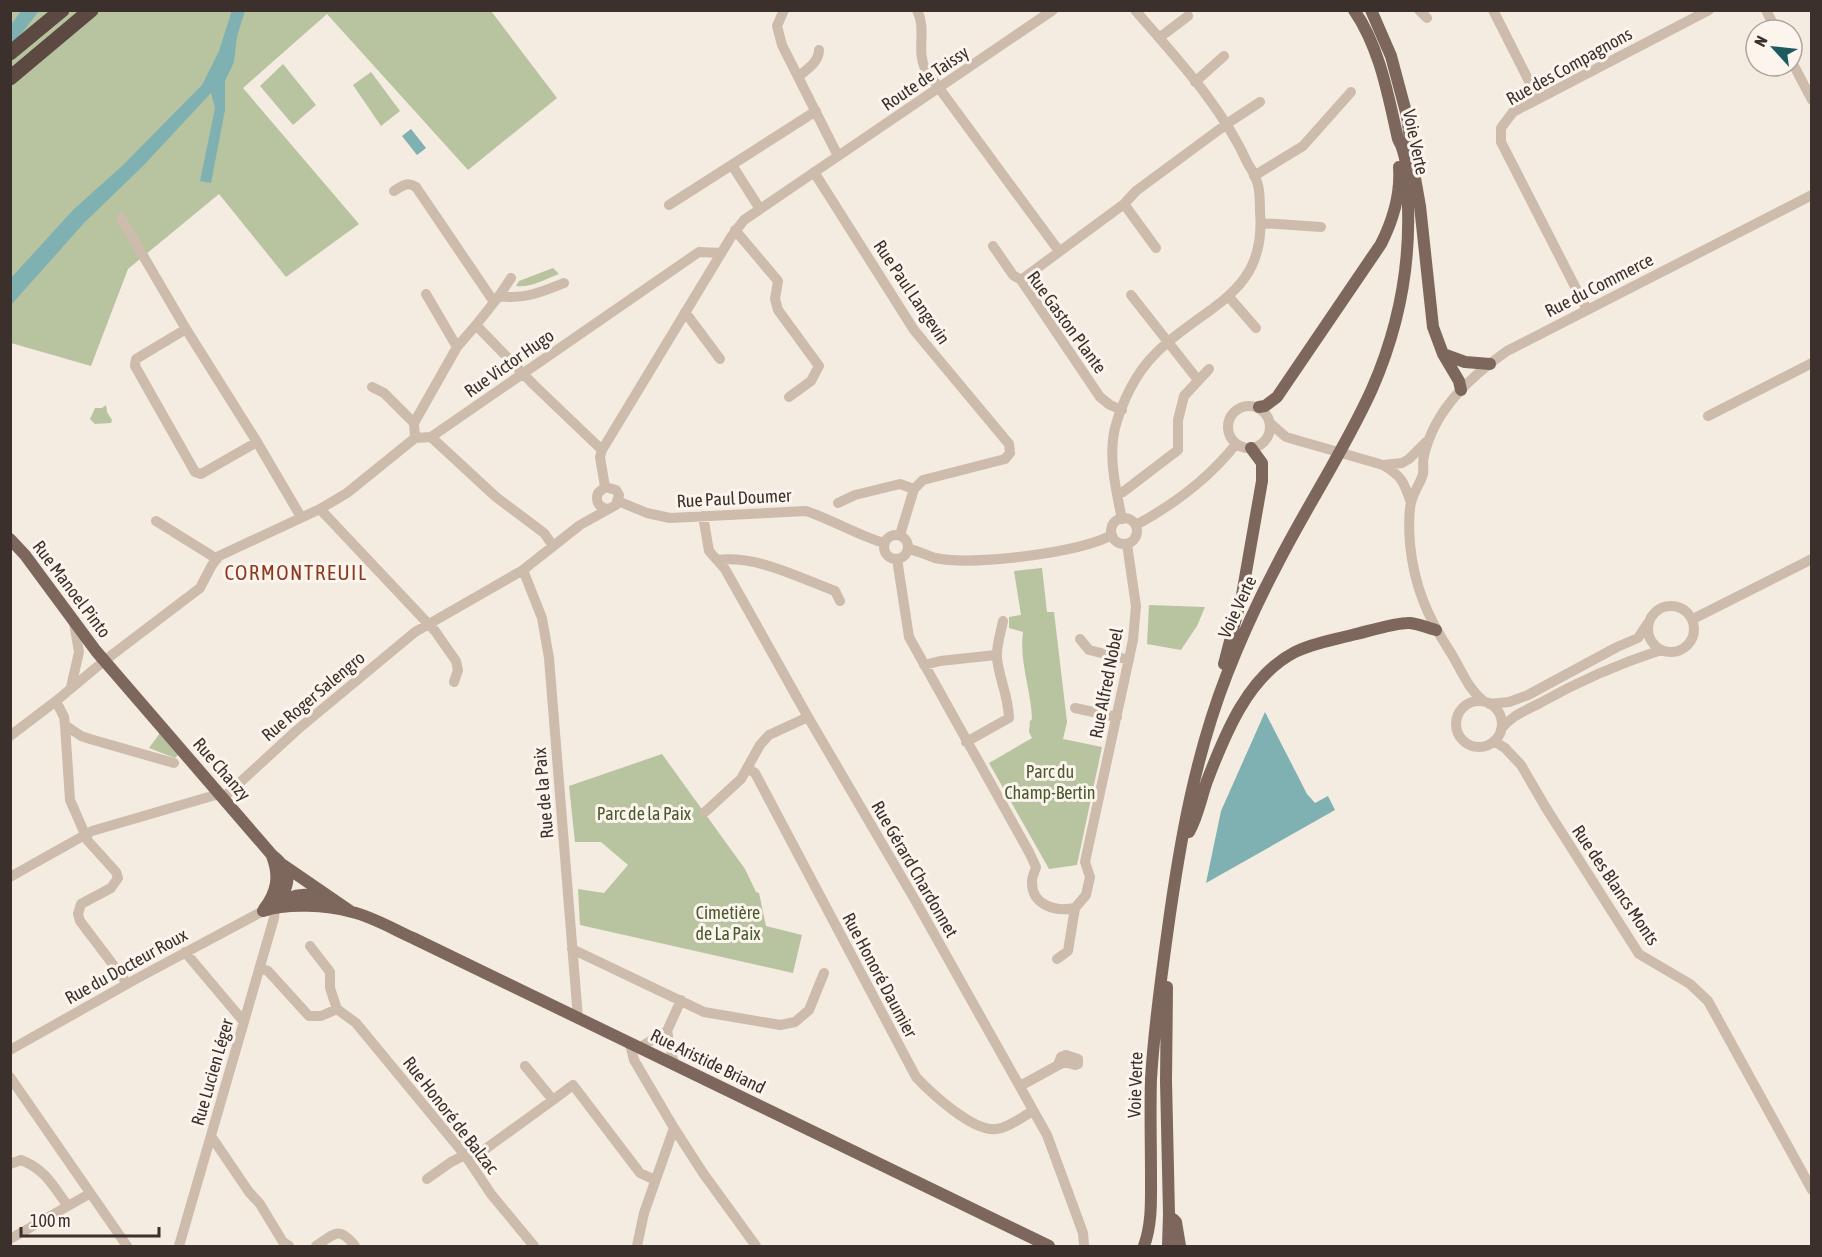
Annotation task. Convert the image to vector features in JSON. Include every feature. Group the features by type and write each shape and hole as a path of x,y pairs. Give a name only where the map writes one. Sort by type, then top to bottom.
{"highway":[{"path":"10,53 62,10"},
{"path":"10,78 91,10"}],"main road":[{"name":"Voie Verte","path":"1144,1246 1150,1223 1151,1080 1159,991 1180,841 1192,784 1214,710 1257,606 1277,563 1372,389 1399,307 1406,259 1408,221 1408,186 1403,148 1398,139 1380,66 1361,20 1354,10"},
{"name":"Voie Verte","path":"1168,1246 1166,999 1189,832 1198,786 1220,710 1251,629 1283,564 1365,414 1395,341 1404,303 1412,250 1415,178 1407,116 1391,56 1371,10"},
{"path":"1259,407 1265,406 1277,397 1381,244 1397,202 1400,176 1398,139"},
{"path":"1415,178 1433,327 1443,354 1459,381 1461,390"},
{"path":"1443,354 1465,362 1490,364"},
{"path":"1214,710 1213,700 1242,595 1262,481 1262,463 1251,448"},
{"name":"Rue Manoel Pinto","path":"10,539 25,555 104,661"},
{"path":"1189,832 1196,820 1206,783 1221,747 1247,699 1275,665 1314,644 1407,623 1436,630"},
{"name":"Rue Chanzy","path":"104,661 303,888"},
{"path":"265,910 277,885 277,873 272,855"},
{"path":"265,910 284,893 287,886 285,868"},
{"path":"265,910 303,888 334,904"},
{"path":"265,910 334,904"},
{"name":"Rue Aristide Briand","path":"334,904 413,938 1049,1246"},
{"path":"1169,1214 1176,1222 1180,1246"}],"street":[{"path":"784,10 778,21 778,33 838,156"},
{"path":"917,10 921,18 921,60 925,69 1059,251"},
{"name":"Route de Taissy","path":"814,172 1053,10"},
{"path":"1122,519 1113,459 1115,430 1138,375 1168,342 1229,297 1254,265 1261,223 1258,185 1228,123 1135,10"},
{"path":"1493,10 1538,99"},
{"name":"Rue des Compagnons","path":"1587,310 1501,142 1501,128 1513,112 1709,10"},
{"path":"1159,38 1188,16"},
{"path":"798,76 815,61 819,50"},
{"path":"1195,82 1224,56"},
{"path":"1800,78 1812,100"},
{"path":"1254,176 1303,146 1351,92"},
{"path":"1021,280 1124,204 1136,190 1260,102"},
{"path":"669,205 816,111"},
{"path":"732,165 760,209"},
{"path":"605,487 601,471 602,450 735,230 744,220 814,172"},
{"name":"Rue Paul Langevin","path":"814,172 914,330 1009,444 1010,453 1005,459 923,480 914,489"},
{"path":"394,191 405,184 416,187 497,299"},
{"name":"Rue du Commerce","path":"1422,465 1430,438 1442,413 1461,390 1507,351 1812,195"},
{"path":"1124,204 1156,248"},
{"path":"121,218 301,517"},
{"path":"1261,223 1321,228"},
{"path":"735,230 778,281 775,299 778,310 819,366 811,381 789,397"},
{"name":"Rue Gaston Plante","path":"993,246 1013,275 1021,280 1100,397 1110,405 1122,410"},
{"name":"Rue Victor Hugo","path":"430,437 699,252 721,253"},
{"path":"415,438 414,423 457,347 497,299 511,278"},
{"path":"497,299 537,294 564,283"},
{"path":"426,294 457,347"},
{"path":"1131,295 1198,380"},
{"path":"1229,297 1256,328"},
{"path":"685,312 720,359"},
{"path":"476,325 602,450"},
{"path":"186,329 136,359 135,366 195,472 201,474 257,442"},
{"path":"1708,416 1812,363"},
{"path":"1117,494 1123,492 1178,450 1178,420 1184,396 1209,369"},
{"path":"372,387 384,393 414,423"},
{"path":"1266,441 1271,424 1269,417 1259,407 1241,407 1232,414 1228,427 1236,444 1251,448 1266,441 1286,437"},
{"path":"1271,424 1286,437 1383,465 1412,484 1419,480"},
{"path":"10,736 200,588 219,556 320,509 347,493 415,438 430,437 496,497 544,533 553,546"},
{"name":"Rue du Commerce","path":"1405,461 1430,438"},
{"path":"1136,525 1170,504 1194,485 1210,472 1236,444"},
{"path":"1383,465 1405,461 1419,461 1422,465 1422,476 1411,503 1412,567 1425,608 1436,630 1468,684 1494,707 1501,717 1501,729"},
{"path":"1405,461 1399,469 1411,503"},
{"path":"838,503 855,495 900,484 914,489 900,535"},
{"path":"524,570 580,525 616,505 619,495 616,490 605,487"},
{"path":"580,525 597,502 598,493 605,487"},
{"name":"Rue Paul Doumer","path":"618,501 647,513 670,518 806,511 865,538 884,543"},
{"path":"597,502 609,509"},
{"path":"320,509 428,623 456,661 458,670 454,682"},
{"name":"Rue Gérard Chardonnet","path":"703,516 709,551 725,568 1047,1136 1083,1233 1084,1246"},
{"path":"1122,519 1130,520 1136,525 1136,537 1127,544 1116,541 1112,535 1114,523 1122,519"},
{"path":"156,521 217,559"},
{"path":"897,560 886,554 884,543 892,535 900,535 906,539 909,549"},
{"path":"909,549 936,558 977,561 1067,550 1103,540 1112,535"},
{"name":"Rue Alfred Nobel","path":"1057,959 1068,951 1076,908 1086,895 1090,877 1085,862 1133,640 1136,606 1127,544"},
{"path":"897,560 903,557 909,549"},
{"path":"717,560 734,558 749,560 834,591 840,601"},
{"path":"1693,619 1812,559"},
{"path":"897,560 909,637 1036,867 1032,882 1035,896 1046,906 1062,911 1076,908"},
{"name":"Rue Roger Salengro","path":"221,796 297,730 428,623 524,570"},
{"name":"Rue de la Paix","path":"524,570 542,618 549,658 578,1018"},
{"path":"1465,706 1478,701 1509,702 1528,695 1638,638 1660,608 1672,605 1684,609 1693,619 1694,634 1686,647 1672,652 1661,650 1614,665 1557,693 1517,714 1501,729 1494,741 1483,747 1470,745 1460,738 1456,724 1457,717 1465,706 1468,684"},
{"path":"966,742 1009,718 1008,701 996,655 1003,621"},
{"path":"71,687 79,652 74,622"},
{"path":"1648,623 1650,639 1661,650"},
{"path":"1080,639 1089,650 1129,660"},
{"path":"924,665 996,655"},
{"path":"56,701 64,717 70,800 88,841 116,872 118,878 111,888 81,904 78,914 80,921 126,984"},
{"path":"1075,708 1117,717"},
{"path":"705,812 741,779 760,745 769,735 808,717"},
{"path":"65,725 90,739 174,763"},
{"name":"Rue des Blancs Monts","path":"1494,741 1505,748 1521,765 1548,812 1639,954 1690,984 1708,1001 1812,1190"},
{"name":"Rue Honoré Daumier","path":"747,768 755,773 916,1077 932,1094 987,1130 999,1129 1033,1111"},
{"path":"10,877 85,834 221,796"},
{"name":"Rue du Docteur Roux","path":"10,1050 126,984 265,910"},
{"name":"Rue Lucien Léger","path":"178,1246 274,918 265,910"},
{"path":"260,968 268,971 309,1016 321,1016 337,1009 330,988 330,972 310,946"},
{"path":"572,949 704,1012 780,1025 795,1022 809,1010 824,973"},
{"path":"185,952 244,1022"},
{"path":"674,1065 667,1031 681,1000"},
{"name":"Rue Honoré de Balzac","path":"337,1009 356,1023 465,1155 491,1194 534,1246"},
{"path":"667,1031 634,1046 634,1060 703,1173 756,1246"},
{"path":"1020,1086 1058,1065"},
{"path":"525,1066 553,1100"},
{"path":"10,1077 127,1246"},
{"path":"427,1179 465,1155 472,1158 573,1085 640,1173 655,1180"},
{"path":"637,1246 644,1213 674,1128"},
{"path":"211,1136 249,1192 260,1203 283,1242 289,1246"},
{"path":"10,1164 21,1160 34,1165 68,1206"},
{"path":"10,1239 89,1194"},
{"path":"316,1246 339,1233 347,1236 355,1246"}],"green space":[{"path":"10,11 491,11 557,98 468,170 327,14 243,88 359,224 286,277 219,194 128,269 91,366 11,343"},
{"path":"283,64 316,105 293,125 260,86"},
{"path":"371,72 400,111 381,126 353,85"},
{"path":"553,268 559,274 533,284 516,286 519,281"},
{"path":"106,405 111,423 95,424 90,419 95,408 102,408"},
{"name":"Parc du Champ-Bertin","path":"1042,568 1047,612 1054,612 1067,722 1063,739 1102,747 1077,865 1049,869 989,763 1032,738 1029,732 1032,719 1024,665 1023,632 1009,628 1009,617 1021,615 1014,571"},
{"path":"1149,605 1205,607 1197,626 1181,650 1147,644"},
{"path":"160,733 179,754 175,758 149,748"},
{"path":"662,754 745,869 756,892 759,893 766,926 802,935 793,973 580,925 578,889 604,893 628,865 601,842 575,842 569,786"}],"water":[{"path":"232,10 245,11 237,36 234,62 225,81 225,110 211,183 200,181 215,108 211,93 143,166 84,223 11,305 11,278 73,210 122,166 202,85 219,51"},
{"path":"21,11 39,11 11,47 10,26"},
{"path":"411,129 426,148 417,155 402,136"},
{"path":"1265,712 1307,794 1315,803 1328,796 1335,810 1206,883 1221,811"}],"district":[{"name":"CORMONTREUIL","path":"296,572"}],"park label":[{"name":"Parc de la Paix","path":"644,813"},
{"name":"Cimetière de La Paix","path":"728,922"}]}
